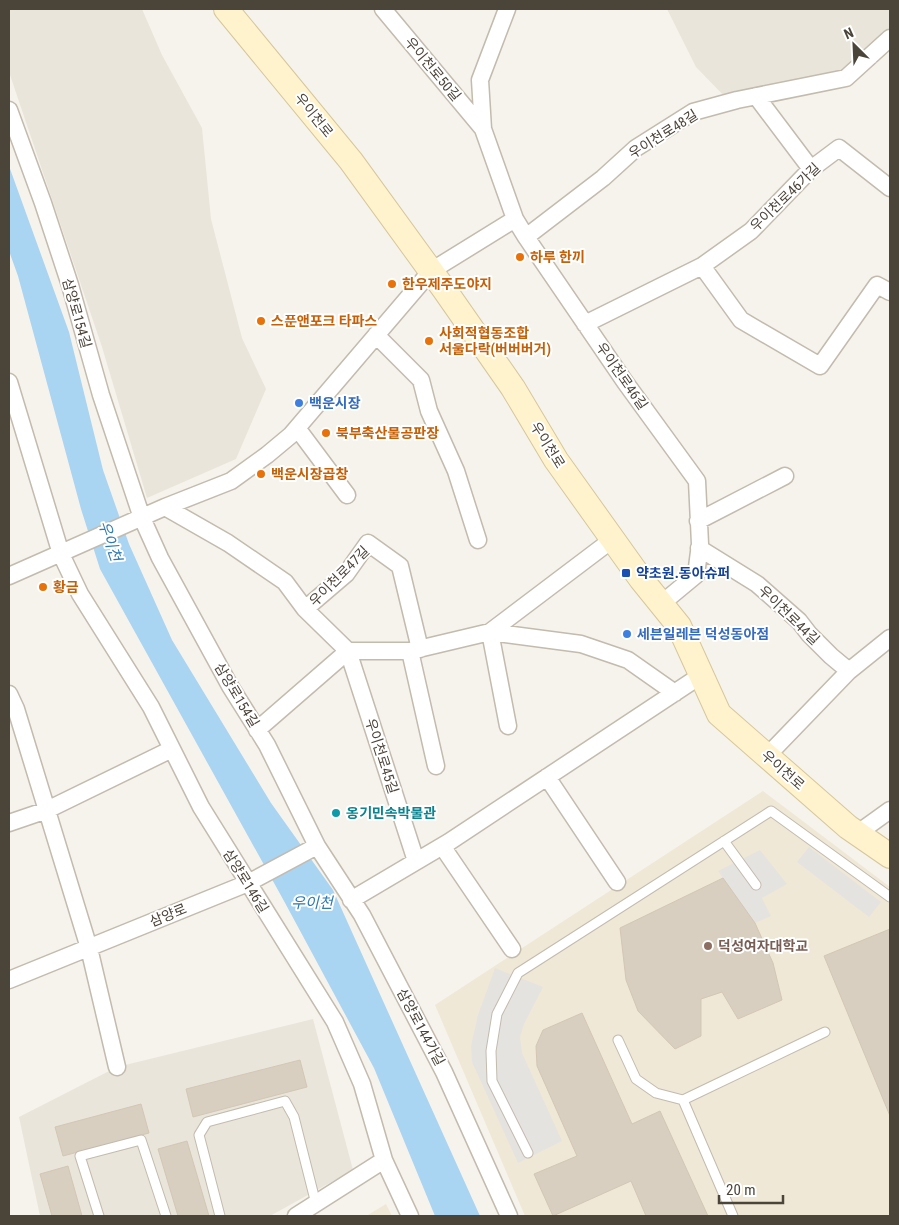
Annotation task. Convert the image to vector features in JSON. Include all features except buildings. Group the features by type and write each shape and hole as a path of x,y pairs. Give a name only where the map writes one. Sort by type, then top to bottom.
{"street":[{"name":"우이천로","path":"226,9 352,161 513,388 556,460 679,626 718,714 858,833 890,856"},
{"name":"우이천로50길","path":"383,9 483,130"},
{"path":"507,9 480,80 483,130 515,219 526,237"},
{"name":"우이천로48길","path":"526,237 603,178 636,148 693,112 756,96 846,78 890,38"},
{"path":"756,96 811,169"},
{"name":"삼양로154길","path":"9,110 43,202 70,285 101,394 142,518 160,558 199,630 230,686 267,745 317,846"},
{"name":"우이천로46가길","path":"585,324 702,266 751,231 811,169 839,148 890,188"},
{"path":"9,576 142,518 165,506 231,481 267,455 297,428 431,271 515,219"},
{"name":"우이천로46길","path":"526,237 625,382 697,480 699,548 696,575 661,604"},
{"path":"702,266 741,320 820,366 877,285 888,288"},
{"path":"376,335 421,380 430,410 456,471 478,540"},
{"path":"9,382 61,554"},
{"path":"297,428 347,495"},
{"path":"698,521 785,476"},
{"name":"우이천로47길","path":"165,506 228,542 285,582 306,610 348,651"},
{"path":"490,632 614,539"},
{"name":"우이천로47길","path":"306,610 346,574 368,543 400,566 436,766"},
{"name":"우이천로44길","path":"699,548 757,584 799,621 809,634 849,671"},
{"name":"삼양로146길","path":"61,554 80,594 151,707 201,808 335,1022 362,1084 384,1160 410,1216"},
{"path":"490,632 508,726"},
{"path":"257,730 348,651 415,650 490,632 580,644 628,660 675,693"},
{"path":"767,756 849,671 890,638"},
{"name":"우이천로45길","path":"348,651 416,861"},
{"path":"351,900 442,846 700,676"},
{"path":"9,694 16,709 89,948 116,1067"},
{"path":"9,823 47,810 172,749"},
{"path":"547,777 617,882"},
{"path":"858,833 890,810"},
{"name":"삼양로","path":"9,980 248,883 317,846"},
{"name":"삼양로144가길","path":"317,846 362,915 444,1072 509,1216"},
{"path":"442,846 512,949"},
{"path":"296,1216 384,1160"}],"lane":[{"path":"528,1153 492,1081 491,1050 497,1014 518,973 771,811 890,897"},
{"path":"724,841 756,884"},
{"path":"618,1040 636,1079 656,1093 683,1100 825,1032"},
{"path":"683,1100 733,1216"},
{"path":"220,1216 199,1135 207,1122 285,1101 294,1117 316,1204"},
{"path":"98,1216 80,1156 141,1140 166,1216"}],"shaded area":[{"path":"9,9 142,9 162,55 202,128 211,219 242,338 266,389 236,459 147,498 102,347 9,72"},
{"path":"667,9 890,9 890,39 846,78 730,102 696,67"},
{"name":"덕성여자대학교","path":"763,791 890,887 890,1216 525,1216 435,1005"},
{"path":"809,847 881,902 869,917 797,862"},
{"path":"760,850 787,884 762,898 771,916 755,923 718,871"},
{"path":"495,968 543,987 524,1024 520,1037 522,1053 562,1141 518,1163 472,1062 471,1046 478,1015"},
{"path":"313,1019 353,1170 270,1216 40,1216 19,1117 117,1067"},
{"path":"386,1204 392,1216 366,1216"}],"water":[{"name":"우이천","path":"9,166 69,332 103,470 129,544 172,640 271,803 333,890 480,1216 435,1216 374,1068 100,569 81,509 18,276 9,251"}],"place":[{"name":"하루 한끼","path":"520,257"},
{"name":"한우제주도야지","path":"392,284"},
{"name":"스푼앤포크 타파스","path":"261,321"},
{"name":"사회적협동조합 서울다락(버버버거)","path":"429,341"},
{"name":"백운시장","path":"299,403"},
{"name":"북부축산물공판장","path":"326,433"},
{"name":"백운시장곱창","path":"261,474"},
{"name":"약초원.동아슈퍼","path":"626,573"},
{"name":"황금","path":"43,587"},
{"name":"세븐일레븐 덕성동아점","path":"627,634"},
{"name":"옹기민속박물관","path":"336,813"},
{"name":"덕성여자대학교","path":"708,946"}]}
